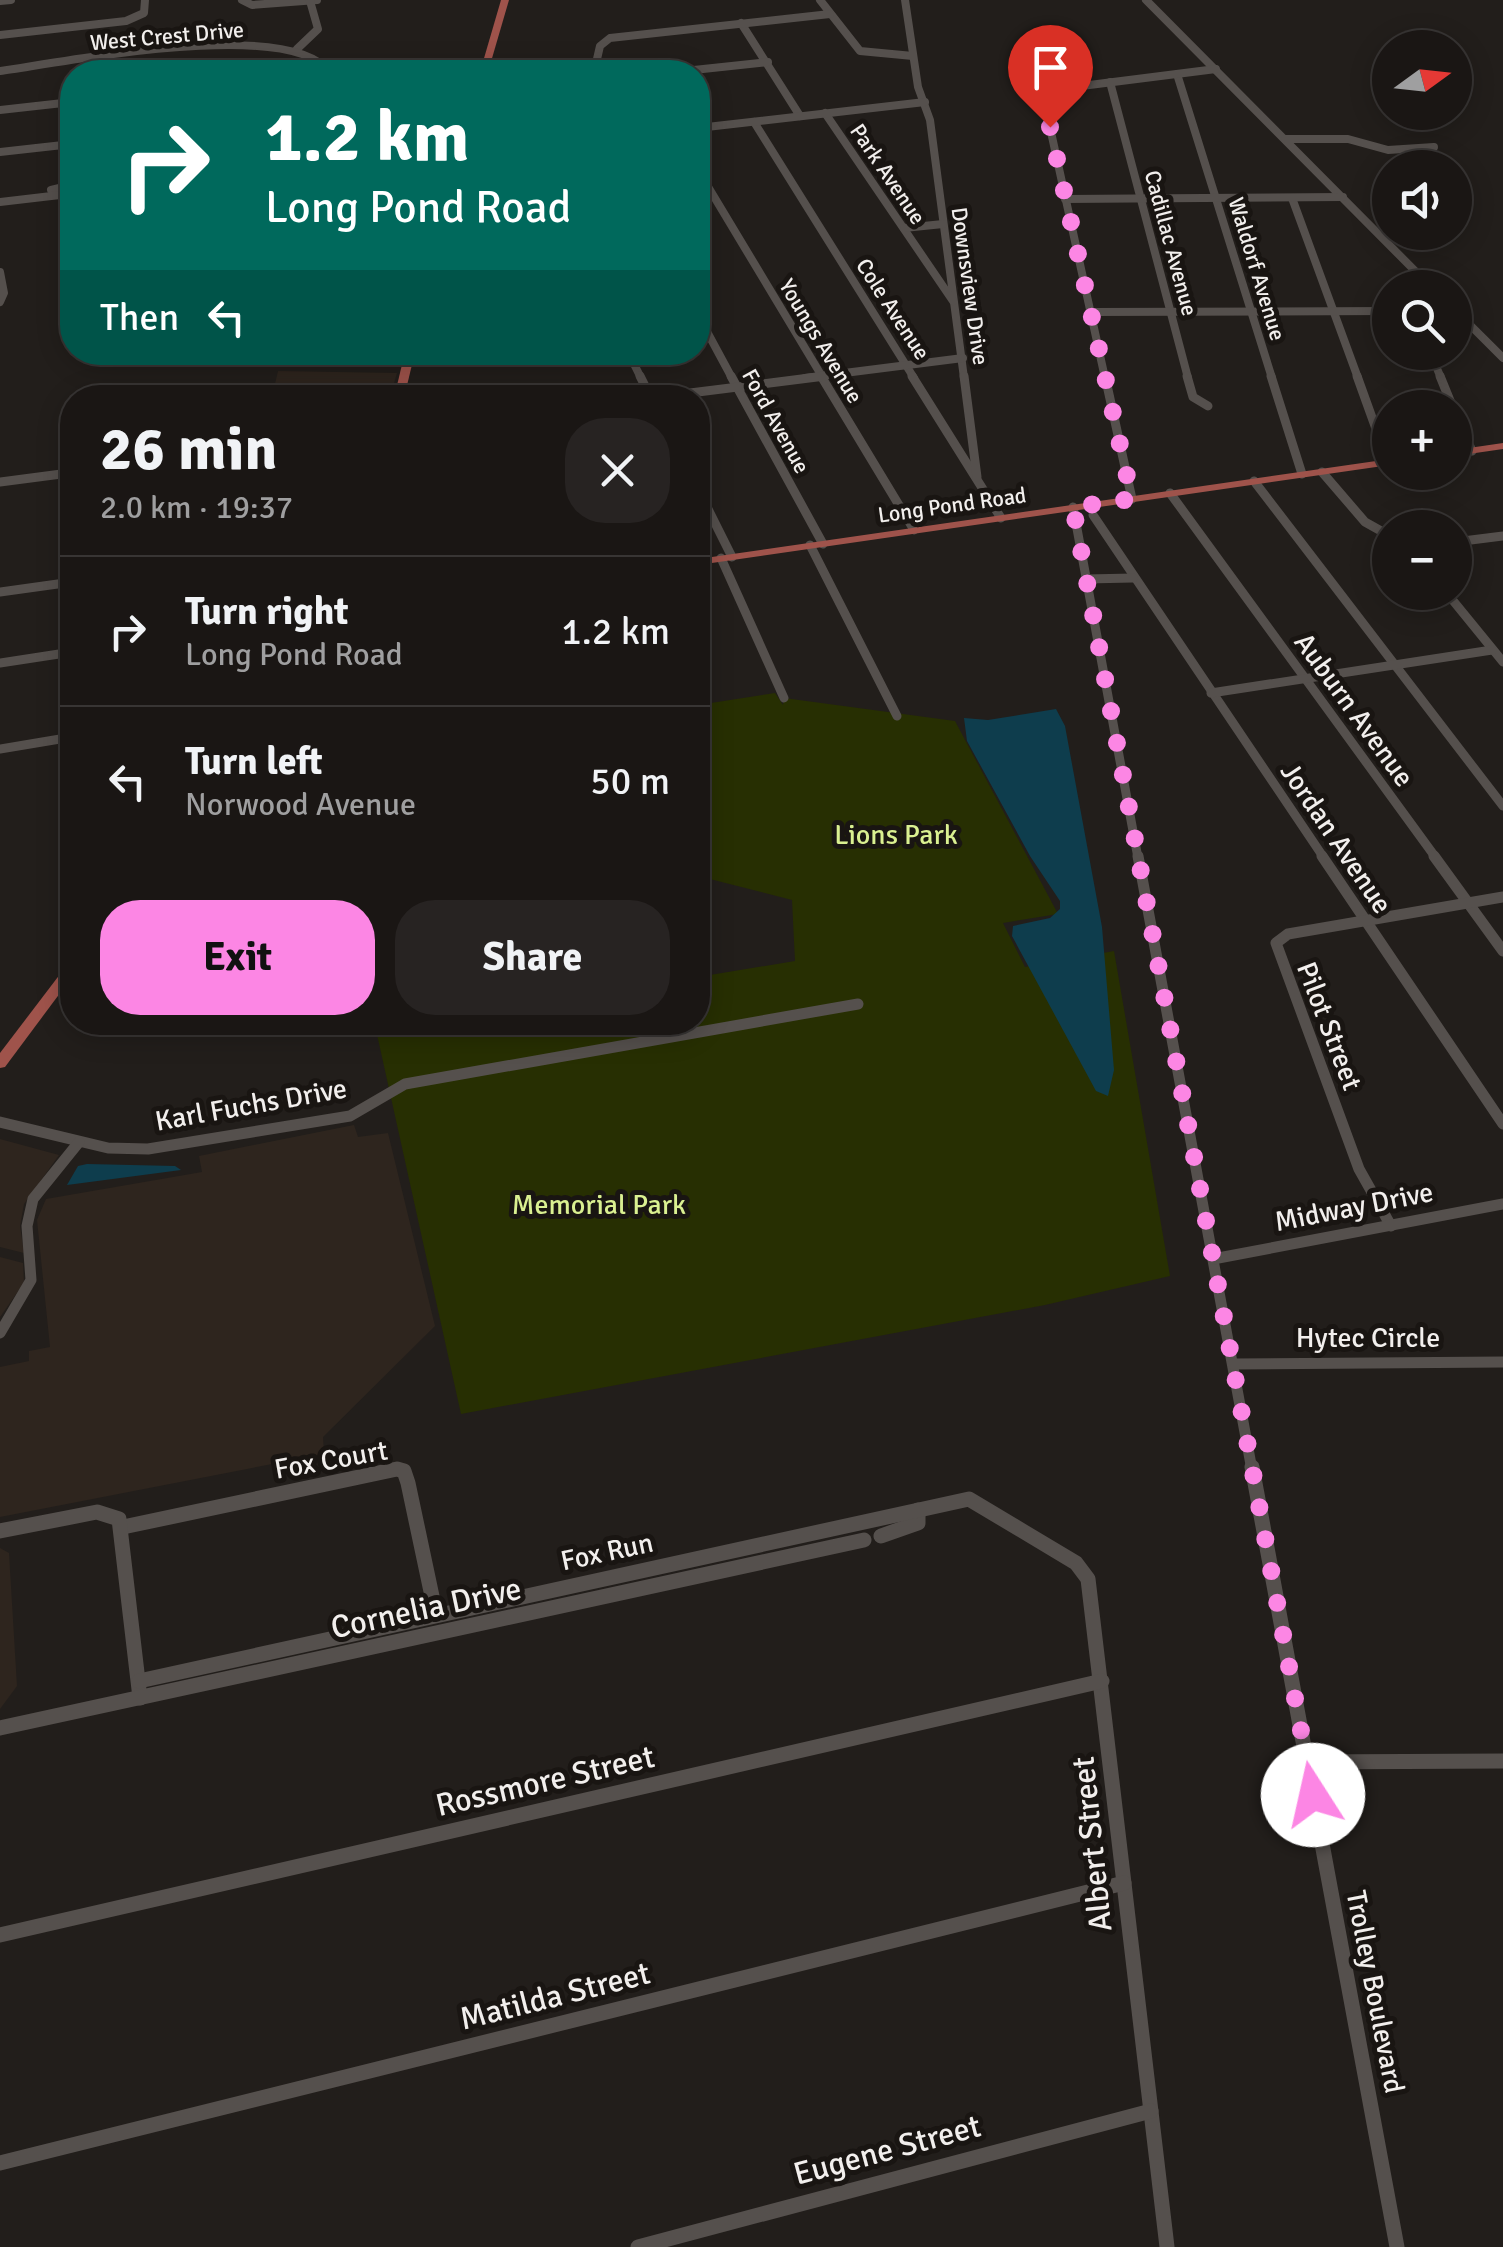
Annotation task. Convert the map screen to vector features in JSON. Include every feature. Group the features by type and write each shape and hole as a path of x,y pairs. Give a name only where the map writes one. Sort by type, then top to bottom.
{"main road":[{"path":"488,60 506,0"},
{"path":"1472,451 1503,446"},
{"name":"Long Pond Road","path":"710,560 1372,465"},
{"path":"0,1063 60,984"}],"street":[{"path":"0,1 11,0"},
{"path":"242,0 252,5 313,0 318,29 297,49 320,60"},
{"path":"820,0 860,51 913,56"},
{"name":"Downsview Drive","path":"905,0 944,224 977,477"},
{"path":"1146,0 1414,270"},
{"path":"0,35 126,21 144,13 145,2"},
{"path":"597,60 600,46 610,38 830,14"},
{"path":"741,24 800,116"},
{"name":"West Crest Drive","path":"97,60 223,46 297,49"},
{"path":"710,68 768,62"},
{"name":"West Crest Drive","path":"0,70 60,64"},
{"path":"1132,499 1044,89 1216,70"},
{"name":"Waldorf Avenue","path":"1177,74 1302,474"},
{"name":"Cadillac Avenue","path":"1110,82 1193,397 1208,406"},
{"path":"710,127 924,102"},
{"path":"0,110 60,103"},
{"name":"Park Avenue","path":"825,114 956,305"},
{"name":"Cole Avenue","path":"754,122 1001,518"},
{"path":"1285,139 1348,139 1388,150 1434,147"},
{"path":"0,152 60,145"},
{"name":"Youngs Avenue","path":"710,190 914,530"},
{"path":"0,202 60,195"},
{"path":"1065,199 1343,197"},
{"path":"1292,198 1372,417"},
{"path":"904,228 944,224"},
{"path":"0,272 4,292 0,302"},
{"path":"1091,312 1372,311"},
{"path":"1472,324 1496,344 1503,358"},
{"name":"Ford Avenue","path":"710,336 738,386 898,716"},
{"path":"710,390 963,358"},
{"path":"1322,472 1372,526"},
{"path":"0,482 60,474"},
{"path":"1254,481 1503,806"},
{"name":"Auburn Avenue","path":"1170,493 1503,951"},
{"name":"Trolley Boulevard","path":"1073,507 1397,2247"},
{"name":"Jordan Avenue","path":"1093,516 1503,1124"},
{"path":"710,519 784,698"},
{"path":"1472,540 1503,536"},
{"path":"1086,579 1133,578"},
{"path":"0,592 60,584"},
{"path":"1460,610 1503,662"},
{"path":"1211,694 1492,650"},
{"path":"0,663 60,654"},
{"path":"0,749 60,739"},
{"name":"Pilot Street","path":"1391,1226 1359,1169 1276,949 1280,938 1288,934 1503,897"},
{"name":"Karl Fuchs Drive","path":"710,1030 858,1004"},
{"name":"Karl Fuchs Drive","path":"0,1122 79,1142 130,1149 210,1142 350,1116 372,1105 382,1092 404,1084 682,1035"},
{"path":"0,1334 32,1280 26,1226 33,1200 79,1142"},
{"name":"Midway Drive","path":"1214,1259 1503,1204"},
{"name":"Hytec Circle","path":"1233,1364 1503,1362"},
{"name":"Fox Court","path":"123,1526 398,1469 404,1471 408,1482 436,1616"},
{"name":"Fox Run","path":"139,1680 970,1499"},
{"name":"Albert Street","path":"970,1499 1083,1570 1090,1590 1167,2247"},
{"path":"881,1536 910,1530 918,1523 918,1510"},
{"path":"0,1530 97,1512 119,1519 123,1526 140,1698"},
{"name":"Cornelia Drive","path":"0,1728 864,1540"},
{"name":"Rossmore Street","path":"0,1935 1102,1681"},
{"path":"1307,1762 1503,1761"},
{"name":"Matilda Street","path":"0,2163 1124,1884"},
{"name":"Eugene Street","path":"638,2247 1151,2111"}],"shaded area":[{"path":"278,371 397,373 394,385 275,385"},
{"path":"354,1125 358,1137 388,1133 435,1326 323,1437 324,1454 0,1517 0,1367 29,1361 29,1351 50,1347 37,1220 46,1199 202,1172 199,1156"},
{"path":"0,1139 59,1155 24,1204 20,1226 24,1253 0,1247"},
{"path":"0,1257 23,1263 24,1283 0,1317"},
{"path":"0,1548 9,1553 17,1686 0,1709"}],"green space":[{"name":"Memorial Park","path":"775,693 783,705 784,698 955,721 1058,914 1003,923 1025,967 1114,951 1170,1276 1045,1305 461,1414 377,1035 710,1035 710,975 795,961 792,900 710,879 710,703"}],"water":[{"path":"1056,709 1065,726 1102,927 1114,1070 1108,1096 1096,1091 1012,936 1013,926 1050,918 1060,909 1060,901 1030,856 967,741 964,718 988,720"},
{"path":"78,1166 175,1166 181,1170 67,1185"}],"route":[{"path":"1050,127 1132,499 1073,507 1313,1795"}],"park label":[{"name":"Lions Park","path":"896,835"}]}
